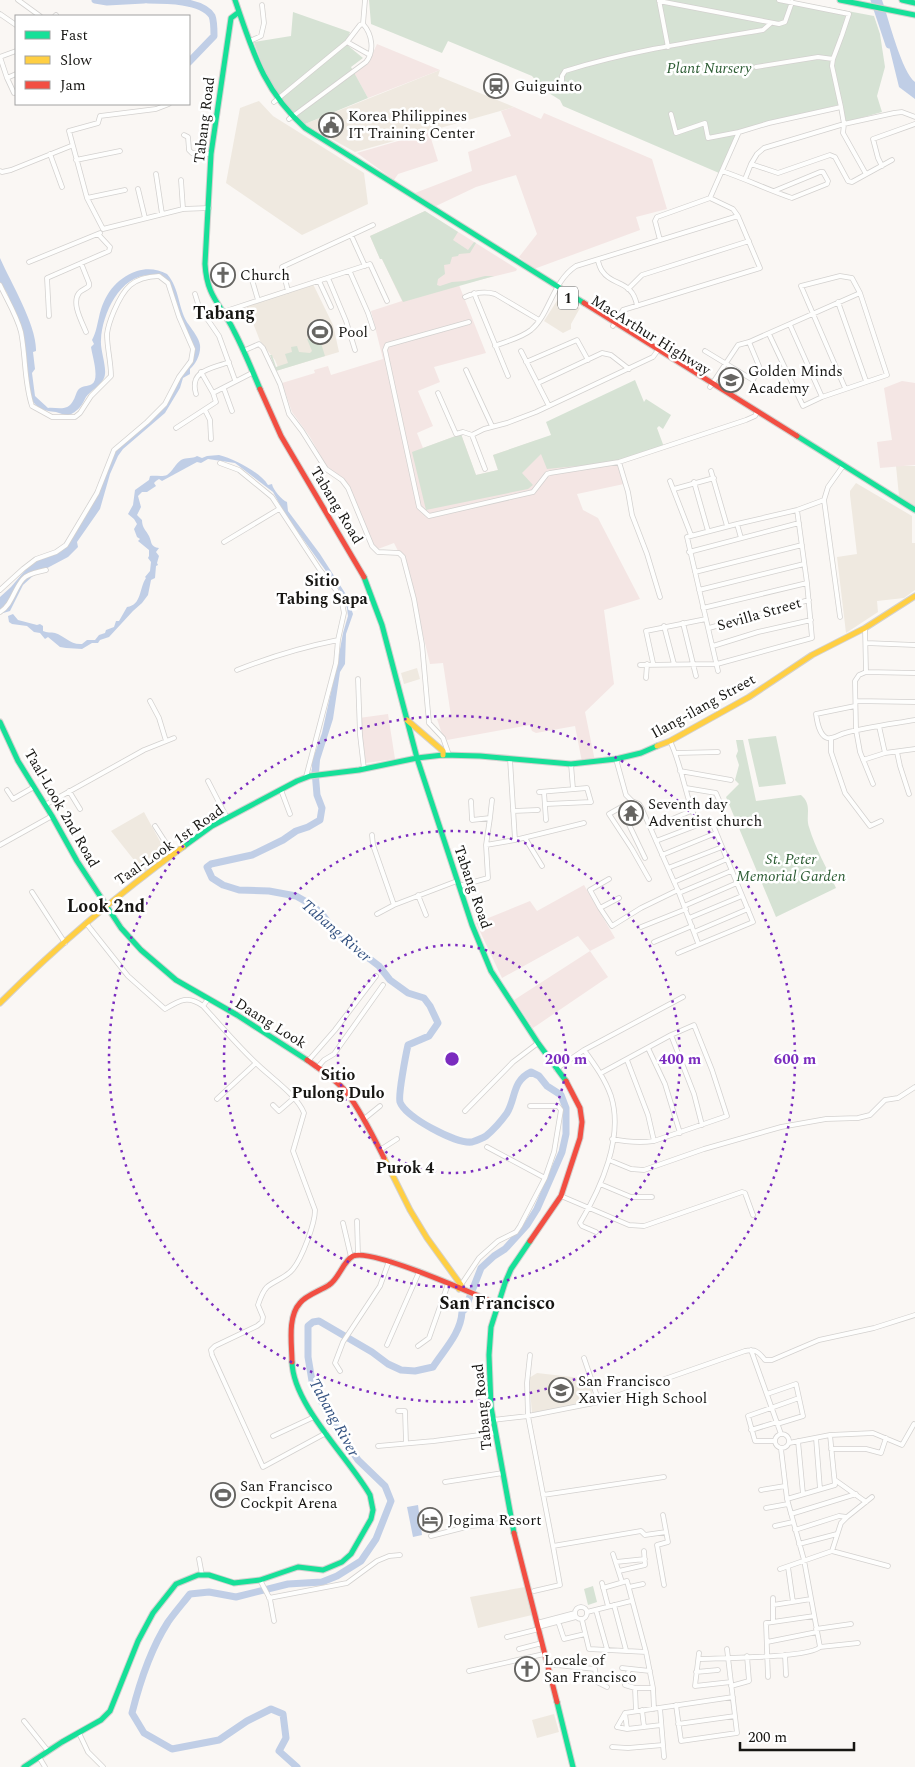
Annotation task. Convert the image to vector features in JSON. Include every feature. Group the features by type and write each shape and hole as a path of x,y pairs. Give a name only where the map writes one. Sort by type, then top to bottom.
{"main road":[{"name":"MacArthur Highway","path":"235,0 263,78 275,101 290,118 915,515"},
{"path":"840,0 913,15"},
{"path":"904,0 915,3"},
{"name":"Tabang Road","path":"239,12 231,18 212,154 205,264 206,280 211,294 234,330 281,436 364,578 382,625 417,758 457,883 472,925 494,976 576,1096 580,1108 582,1122 578,1151 561,1196 512,1269 497,1304 491,1328 489,1355 493,1420 518,1558 538,1626 573,1767"},
{"name":"MacArthur Highway","path":"842,468 915,510"},
{"name":"Ilang-ilang Street","path":"446,755 571,764 616,759 642,753 670,741 749,696 812,655 864,628 915,596"},
{"path":"407,720 446,755"},
{"name":"Taal-Look 2nd Road","path":"0,722 18,761 77,861 106,905"},
{"name":"Taal-Look 1st Road","path":"0,1003 28,974 106,905 212,826 308,777 364,769 417,758 446,755"},
{"name":"Daang Look","path":"106,905 121,928 140,950 176,980 237,1015 308,1061 346,1092 364,1119 418,1224 460,1287"},
{"path":"24,1767 101,1720 110,1711 138,1641 153,1613 176,1584 186,1578 202,1575 218,1576 234,1583 260,1581 290,1568 306,1567 322,1570 342,1562 351,1554 371,1519 373,1510 370,1494 314,1417 298,1388 292,1366 291,1341 294,1313 300,1302 334,1281 351,1257 358,1255 389,1261 460,1287 469,1293 497,1304"}],"street":[{"path":"18,0 39,15"},
{"path":"290,118 366,62 370,55 372,41 368,30 363,24 365,0"},
{"path":"668,47 659,0 779,24 785,22 792,2"},
{"path":"779,0 848,14 832,59 832,68 844,124 843,133 866,174"},
{"path":"250,41 261,36 264,24 262,5"},
{"path":"0,14 15,24"},
{"path":"532,89 562,83 564,71 668,47 762,30 771,23"},
{"path":"275,101 347,42 360,25 363,24"},
{"path":"347,42 370,55"},
{"path":"14,93 0,57 15,51"},
{"path":"756,67 818,56 832,59"},
{"path":"7,78 15,74"},
{"path":"103,229 86,198 68,131 98,123 100,116 156,109 166,105"},
{"path":"671,114 676,133 705,124 708,138 739,132 769,122 841,107"},
{"path":"746,179 751,164 757,154 764,148 844,124 898,112 915,117"},
{"path":"882,166 873,139 915,124"},
{"path":"710,198 739,132"},
{"path":"184,135 189,139 189,150 192,153 212,154"},
{"path":"0,171 5,172 72,146"},
{"path":"76,160 120,151"},
{"path":"50,154 62,187"},
{"path":"751,164 778,173 830,155 835,157 849,182 892,160"},
{"path":"722,171 792,198 827,184 828,181 823,172 820,172 774,191"},
{"path":"156,174 162,214"},
{"path":"181,180 184,209"},
{"path":"138,189 145,218"},
{"path":"86,198 125,190"},
{"path":"614,324 623,310 760,268 738,216 733,209 710,198 657,217 655,221 660,240"},
{"path":"29,262 98,234 103,229 184,209 209,208"},
{"path":"495,346 523,335 536,326 557,288 570,270 576,266 738,216"},
{"path":"288,291 282,267 373,225"},
{"path":"48,316 47,278 108,251 110,247 98,234"},
{"path":"351,235 366,266"},
{"path":"628,289 642,275 749,241"},
{"path":"598,260 603,273 634,295 637,306"},
{"path":"81,263 89,286 78,294 76,299 77,308 86,332"},
{"path":"223,312 370,264 387,301"},
{"path":"350,272 373,328"},
{"path":"250,273 258,300"},
{"path":"0,285 20,329 26,364 26,390 32,406 40,412 56,418 69,418 80,413 91,396 111,376 107,331 121,296 128,286 142,278 159,276 168,284 192,348 191,360 179,377 165,404 114,450 97,493 66,545 56,552 36,559 0,590"},
{"path":"769,334 803,406 845,388 887,375 860,293 852,278 845,276 801,286 845,388"},
{"path":"328,278 346,321 355,350"},
{"path":"319,281 331,307"},
{"path":"465,297 474,293 490,292 539,320"},
{"path":"474,293 508,376"},
{"path":"711,385 738,345 769,334 860,293"},
{"path":"195,294 199,307 219,336 235,380"},
{"path":"838,302 866,381"},
{"path":"469,322 387,345 385,350 419,507 429,516 533,492 547,474 618,462 746,420 756,414"},
{"path":"790,325 822,397"},
{"path":"526,362 578,340 588,360"},
{"path":"705,351 753,380 759,366 749,342"},
{"path":"243,351 259,344 263,348 280,384 289,414 326,469 342,480 348,488 372,546 378,552 399,553 403,557 414,599 422,644 429,723 443,738 446,755"},
{"path":"521,351 548,406"},
{"path":"438,393 456,434 463,432 472,435 548,406 653,357 657,351"},
{"path":"538,384 602,353 612,355 629,369"},
{"path":"196,394 194,382 201,372 229,362"},
{"path":"466,370 492,426"},
{"path":"176,428 216,402 201,372"},
{"path":"213,393 224,389 235,380 252,373"},
{"path":"224,389 232,411"},
{"path":"205,410 210,420 212,439"},
{"path":"472,435 486,469"},
{"path":"618,462 628,492 632,515 647,554 660,597"},
{"path":"220,463 230,466 248,477 272,497 320,570 336,590 344,613 338,640 336,663 308,777"},
{"path":"840,617 824,500 828,488 842,468"},
{"path":"711,471 727,526"},
{"path":"674,489 714,478"},
{"path":"670,481 692,535"},
{"path":"694,482 708,531"},
{"path":"718,671 687,537 798,510 824,500"},
{"path":"224,542 279,509"},
{"path":"640,665 653,663 717,664 810,640 812,636 811,620 798,510"},
{"path":"689,552 799,523"},
{"path":"737,524 741,538"},
{"path":"695,572 802,545"},
{"path":"699,590 804,564"},
{"path":"0,612 8,605 24,578 36,572 46,570"},
{"path":"704,608 751,595 807,583"},
{"name":"Sevilla Street","path":"708,628 809,600"},
{"path":"653,663 646,631 706,618"},
{"path":"713,646 758,632 811,620"},
{"path":"683,623 696,676"},
{"path":"664,626 674,664"},
{"path":"864,628 866,672"},
{"path":"237,670 308,646 338,640"},
{"path":"866,643 915,645"},
{"path":"646,678 648,664"},
{"path":"873,784 863,760 856,730 854,681 859,675 866,672 915,673"},
{"path":"358,679 360,735 364,769"},
{"path":"150,701 159,718 166,741"},
{"path":"915,702 856,704 816,714 822,735 831,739 843,733 856,730 915,720"},
{"path":"879,726 885,753"},
{"path":"45,805 144,750 174,738"},
{"path":"831,739 831,752 847,797 870,826 881,821"},
{"path":"670,741 676,753 691,811 698,824"},
{"path":"863,760 885,753 915,749"},
{"path":"676,753 718,752"},
{"path":"897,752 909,794"},
{"path":"510,759 515,840"},
{"path":"616,759 626,796 639,804 642,809 679,892 698,944"},
{"path":"571,764 573,789"},
{"path":"680,771 731,780"},
{"path":"208,782 227,818"},
{"path":"7,790 13,799 34,787"},
{"path":"538,792 587,788 591,802 546,804"},
{"path":"686,788 716,793 719,800"},
{"path":"282,790 290,814"},
{"path":"69,791 80,809"},
{"path":"544,792 546,820"},
{"path":"377,914 418,895 457,883 488,878 486,845 492,800"},
{"path":"471,801 472,820 490,818"},
{"path":"632,801 609,814 649,879"},
{"path":"621,808 645,858"},
{"path":"513,811 538,810"},
{"path":"651,828 691,811"},
{"path":"0,845 52,816"},
{"path":"656,841 711,820 753,922 678,953"},
{"path":"486,845 525,838 584,823"},
{"path":"155,826 173,854"},
{"path":"662,855 716,833"},
{"path":"372,835 373,845 394,905"},
{"path":"525,838 542,866"},
{"path":"668,868 722,847"},
{"path":"674,882 727,859"},
{"path":"609,879 588,888 612,926 641,908 731,870"},
{"path":"642,926 737,883"},
{"path":"32,892 65,943"},
{"path":"418,895 426,915"},
{"path":"689,918 742,896"},
{"path":"600,908 618,898"},
{"path":"694,932 748,909"},
{"path":"86,923 128,976 165,1009 186,999 196,1001 203,1006 256,1063 294,1098 302,1108 304,1113 292,1150 315,1210 315,1219 306,1245 294,1268 287,1275 266,1288 263,1293 258,1305 263,1317 262,1322 211,1350 263,1466 326,1434"},
{"path":"654,942 692,926"},
{"path":"308,1061 335,1030 376,976"},
{"path":"318,1068 324,1060 334,1054 382,985"},
{"path":"556,1069 584,1050 682,997"},
{"path":"203,1006 208,999"},
{"path":"601,1073 671,1035 694,1025 718,1085 727,1116 654,1141 628,1142 612,1139"},
{"path":"671,1035 694,1094 702,1125"},
{"path":"465,1111 512,1062 538,1043"},
{"path":"648,1048 665,1084 680,1132"},
{"path":"584,1050 601,1073 614,1106 609,1160 600,1184 580,1225 596,1232"},
{"path":"627,1060 648,1115 654,1141"},
{"path":"217,1099 256,1063"},
{"path":"609,1160 631,1169 644,1170 704,1149 781,1127 826,1119 858,1118 870,1115 885,1100 898,1098 915,1087"},
{"path":"273,1105 278,1111 294,1098"},
{"path":"364,1119 380,1106"},
{"path":"460,1287 479,1258 498,1241 516,1232 545,1178 554,1152 561,1110 558,1106 530,1106"},
{"path":"380,1150 397,1139"},
{"path":"487,1147 545,1178"},
{"path":"600,1184 631,1197 652,1197"},
{"path":"561,1196 629,1225 644,1226 742,1192 745,1193 753,1215"},
{"path":"357,1221 358,1255"},
{"path":"342,1223 351,1257"},
{"path":"340,1371 335,1363 343,1342 380,1286 389,1261"},
{"path":"387,1346 419,1272"},
{"path":"418,1346 429,1338 448,1284"},
{"path":"493,1420 528,1416 599,1402 750,1350 759,1352 765,1360 772,1360 820,1340 874,1328 915,1315"},
{"path":"750,1350 781,1434 788,1437 789,1443"},
{"path":"530,1355 526,1391 528,1416 560,1585 534,1591"},
{"path":"584,1358 599,1402"},
{"path":"751,1430 804,1416 796,1384 767,1394"},
{"path":"781,1434 775,1440 755,1441 748,1416 799,1398"},
{"path":"398,1412 405,1411 406,1443"},
{"path":"273,1436 314,1417"},
{"path":"775,1440 776,1445 781,1448 787,1447 789,1443 830,1435 873,1433 902,1445 914,1424"},
{"path":"378,1446 495,1433"},
{"path":"766,1508 802,1494 835,1485 830,1435"},
{"path":"816,1438 820,1489"},
{"path":"832,1449 866,1449 881,1453 886,1438"},
{"path":"798,1441 802,1494"},
{"path":"781,1448 784,1486 804,1560 820,1647"},
{"path":"445,1482 503,1474"},
{"path":"543,1495 664,1477"},
{"path":"835,1480 866,1502"},
{"path":"761,1490 784,1486"},
{"path":"791,1514 856,1494"},
{"path":"832,1551 841,1523 872,1497"},
{"path":"663,1515 668,1542 657,1545 664,1585"},
{"path":"795,1530 839,1516 847,1517"},
{"path":"431,1536 470,1526 511,1522"},
{"path":"775,1526 793,1522"},
{"path":"553,1546 641,1531 645,1535 666,1532"},
{"path":"800,1544 837,1534"},
{"path":"620,1571 645,1565 644,1551"},
{"path":"780,1570 832,1551 888,1566"},
{"path":"613,1554 622,1582"},
{"path":"269,1598 347,1583 377,1561 389,1556 400,1555"},
{"path":"616,1562 645,1558"},
{"path":"199,1559 202,1575"},
{"path":"788,1567 794,1602"},
{"path":"260,1581 269,1598 274,1621"},
{"path":"608,1606 603,1585 628,1582 631,1601 650,1671 654,1709"},
{"path":"629,1587 643,1584"},
{"path":"773,1598 773,1622"},
{"path":"773,1605 811,1599"},
{"path":"587,1612 631,1601"},
{"path":"614,1605 626,1650"},
{"path":"507,1637 575,1615 579,1607 587,1612"},
{"path":"596,1610 607,1650"},
{"path":"582,1620 586,1617 587,1612"},
{"path":"575,1615 582,1620 589,1648 646,1652"},
{"path":"768,1677 766,1623 814,1616"},
{"path":"558,1620 564,1639 585,1634"},
{"path":"767,1642 851,1624"},
{"path":"520,1649 542,1643"},
{"path":"699,1659 767,1655 786,1656 815,1651 820,1647 858,1643"},
{"path":"676,1705 680,1741 737,1733 727,1649"},
{"path":"699,1653 695,1683 697,1686 749,1681 747,1656"},
{"path":"469,1671 544,1654"},
{"path":"786,1656 786,1675"},
{"path":"547,1664 594,1668 596,1682 607,1687"},
{"path":"622,1668 650,1671"},
{"path":"629,1669 625,1685 635,1688 653,1688"},
{"path":"696,1672 718,1670"},
{"path":"635,1688 636,1711"},
{"path":"661,1725 627,1729 617,1727 625,1713 733,1697"},
{"path":"660,1708 664,1757"},
{"path":"642,1710 644,1727"},
{"path":"625,1713 627,1729"},
{"path":"678,1724 735,1716"},
{"path":"24,1721 48,1751"},
{"path":"79,1733 88,1752 103,1767"},
{"path":"612,1747 628,1748 663,1745"},
{"path":"39,1757 45,1767"}],"shaded area":[{"path":"377,44 440,70 368,98 354,73 369,61"},
{"path":"440,70 438,76 514,107 355,152 305,124"},
{"path":"259,101 273,116 364,173 368,204 302,235 226,183 240,108"},
{"path":"514,107 541,119 544,113 652,159 667,209 636,217 640,230 534,269 519,257 537,234 516,175 476,187 436,206 415,193 472,171 468,152 511,136 501,111"},
{"path":"429,132 438,161 398,174 394,180 357,153"},
{"path":"425,211 517,269 516,271 459,285 486,353 434,367 440,382 418,391 433,426 417,433 423,448 461,434 476,475 498,470 493,455 537,440 617,462 624,484 577,494 583,510 598,518 640,599 604,610 614,684 585,712 595,761 582,762 575,726 536,733 532,731 530,725 447,740 442,734 437,719 451,716 443,663 430,664 404,556 398,551 394,543 378,549 374,545 358,511 349,485 328,469 310,437 292,412 282,383 315,373 314,370 328,366 331,375 383,359 371,311 402,301 370,236"},
{"path":"313,284 333,325 339,352 279,370 275,360 260,341 246,305"},
{"path":"560,296 580,308 571,324 571,329 563,333 544,321"},
{"name":"Golden Minds Academy","path":"726,365 746,378 736,395 716,382"},
{"path":"902,381 915,383 915,465 880,468 877,442 892,440 884,388"},
{"path":"896,466 915,466 915,506 899,496"},
{"path":"856,483 912,516 912,543 915,543 915,590 904,598 877,601 878,612 846,633 837,557 857,554 850,495 850,491"},
{"path":"417,668 420,679 404,684 401,673"},
{"path":"388,714 395,759 366,763 359,718"},
{"path":"144,812 168,856 145,874 111,831"},
{"path":"584,885 615,938 590,951 578,936 502,978 476,923 530,901 537,911"},
{"path":"590,951 608,977 533,1028 514,1000"},
{"name":"San Francisco Xavier High School","path":"537,1373 590,1379 594,1401 532,1413 529,1378"},
{"path":"525,1587 532,1615 478,1628 470,1597"},
{"path":"554,1714 559,1732 537,1738 532,1720"}],"green space":[{"name":"Plant Nursery","path":"369,0 789,0 874,16 880,34 885,67 877,96 882,112 846,122 842,104 738,130 719,173 563,106 560,100 544,90 532,76 448,41 442,53 371,24"},
{"path":"293,12 350,32 346,44 363,58 351,67 368,98 305,124 287,106 268,77 254,42 291,36"},
{"path":"425,211 458,232 453,240 468,250 474,242 476,243 470,253 452,257 450,264 444,265 445,274 438,279 437,285 494,276 403,302 370,236"},
{"path":"315,337 316,341 320,340 325,356 276,371 270,355 272,355 276,367 288,363 285,354 292,352 291,347 297,346 299,352 310,353 312,351 307,339"},
{"path":"635,380 644,402 646,399 671,415 663,429 659,426 657,428 664,447 617,462 547,469 541,454 522,473 533,485 528,489 426,510 412,452 461,434 476,475 498,470 493,455 551,435 546,422"},
{"path":"776,736 786,784 759,787 748,739"},
{"name":"St. Peter Memorial Garden","path":"736,740 743,740 756,801 801,795 805,799 808,807 808,823 812,835 836,888 776,917 726,797 739,784 735,780 739,765 736,756 738,751"},
{"path":"593,1586 597,1602 588,1605 584,1589"}],"water":[{"path":"874,0 882,0 900,57 910,77 915,82 915,99 899,87 885,30"},
{"path":"0,258 23,304 32,329 36,351 33,352 35,369 32,373 35,396 48,408 68,407 80,388 92,384 94,381 95,372 91,347 94,344 92,340 101,309 107,295 117,283 122,278 137,271 152,270 167,274 174,286 185,319 196,335 200,345 200,352 190,369 190,374 183,378 180,388 165,413 123,449 118,456 110,474 100,509 77,542 78,547 68,557 34,575 23,585 10,611 0,614 0,597 27,568 38,560 68,545 95,500 105,472 116,450 162,408 193,352 168,282 150,275 139,277 122,289 109,308 105,319 101,340 105,370 103,381 86,397 82,405 71,414 65,415 40,408 34,403 30,395 24,338 7,293 0,282"},
{"path":"219,455 247,467 265,480 268,485 272,484 278,494 287,502 288,511 320,554 347,596 353,614 346,634 345,664 340,672 333,719 320,760 319,773 312,774 312,761 322,733 348,616 347,608 341,592 285,514 273,492 235,463 208,459 201,463 197,462 162,481 159,479 154,483 156,486 147,492 142,492 138,496 141,507 137,515 142,520 143,527 153,545 159,548 156,552 159,556 158,565 156,566 155,578 151,580 148,595 109,637 82,649 66,648 60,647 48,637 45,639 40,633 34,632 27,626 9,622 8,616 13,614 18,620 37,625 40,624 43,626 43,631 55,633 78,644 82,644 87,640 95,640 99,635 105,633 106,630 114,627 116,621 119,621 127,607 132,606 138,600 145,577 150,571 149,550 138,541 140,539 137,537 134,529 137,524 128,514 133,505 135,490 149,480 150,476 167,475 181,460 197,456 202,458"},
{"path":"418,1505 422,1535 413,1537 407,1507"}],"waterway":[{"name":"Tabang River","path":"95,0 107,2 144,0"},
{"name":"Tabang River","path":"148,0 192,4 207,11 212,16 214,36 190,61"},
{"path":"874,0 889,45"},
{"name":"Tabang River","path":"297,1767 279,1751 286,1738 283,1714 271,1709 247,1721 219,1740 172,1749 144,1733 132,1713 151,1655 168,1622 190,1594 209,1592 236,1597 288,1584 322,1582 337,1576 361,1561 376,1539 391,1501 385,1486 358,1460 325,1409 312,1381 308,1357 308,1326 313,1322 319,1321 372,1352 388,1364 401,1370 415,1371 433,1367 459,1327 462,1312 465,1309 481,1268 505,1249 527,1225 537,1209 562,1152 566,1134 566,1108 561,1095 547,1086 539,1076 531,1072 520,1080 517,1085 507,1113 486,1136 473,1142 455,1139 411,1115 400,1102 402,1074 408,1045 429,1036 438,1023 424,998 408,993 390,980 379,966 337,934 322,914 312,905 296,896 269,891 239,890 223,885 212,878 207,867 211,864 252,855 320,820 322,808 317,795 315,771"}],"traffic: fast":[{"path":"235,0 254,53 269,85 291,114 305,128 584,303"},
{"path":"840,0 915,15"},
{"path":"902,0 915,3"},
{"path":"239,12 231,18 211,154 205,264 206,276 215,300 238,338 260,389"},
{"path":"797,436 915,510"},
{"path":"364,577 382,625 417,758 472,925 491,971 538,1043 566,1081"},
{"path":"0,722 18,761 77,861 121,928 141,950 176,980 237,1015 307,1060"},
{"path":"183,847 212,826 310,776 359,770 417,758 443,755 480,756 571,764 616,759 641,753 657,746"},
{"path":"514,1533 491,1407 489,1355 491,1327 505,1283 511,1269 530,1241"},
{"path":"24,1767 62,1742 101,1720 110,1711 138,1641 153,1613 176,1584 198,1575 209,1575 234,1583 260,1580 298,1567 323,1570 342,1562 351,1554 371,1519 373,1510 370,1495 324,1431 302,1396 295,1379 292,1362"},
{"path":"557,1702 573,1767"}],"traffic: slow":[{"path":"657,746 670,741 749,697 812,655 865,628 915,596"},
{"path":"407,720 443,751 443,755"},
{"path":"0,1003 89,921 183,847"},
{"path":"384,1158 410,1210 427,1238 461,1285 459,1289"}],"traffic: jam":[{"path":"584,303 797,436"},
{"path":"260,389 281,436 364,577"},
{"path":"307,1060 334,1079 347,1093 384,1158"},
{"path":"530,1241 561,1196 580,1138 582,1122 580,1108 566,1081"},
{"path":"292,1362 291,1331 296,1309 306,1298 336,1279 346,1262 353,1256 364,1255 401,1265 497,1304"},
{"path":"514,1533 557,1702"}],"place":[{"name":"Guiguinto","path":"496,86"},
{"name":"Korea Philippines IT Training Center","path":"331,125"},
{"name":"Church","path":"223,275"},
{"name":"Pool","path":"320,332"},
{"name":"Golden Minds Academy","path":"731,380"},
{"name":"Seventh day Adventist church","path":"631,813"},
{"name":"San Francisco Xavier High School","path":"561,1390"},
{"name":"San Francisco Cockpit Arena","path":"223,1495"},
{"name":"Jogima Resort","path":"430,1520"},
{"name":"Locale of San Francisco","path":"527,1669"}],"district":[{"name":"Tabang","path":"224,313"},
{"name":"Sitio Tabing Sapa","path":"322,589"},
{"name":"Look 2nd","path":"106,906"},
{"name":"Sitio Pulong Dulo","path":"338,1083"},
{"name":"Purok 4","path":"405,1167"},
{"name":"San Francisco","path":"497,1303"}]}
